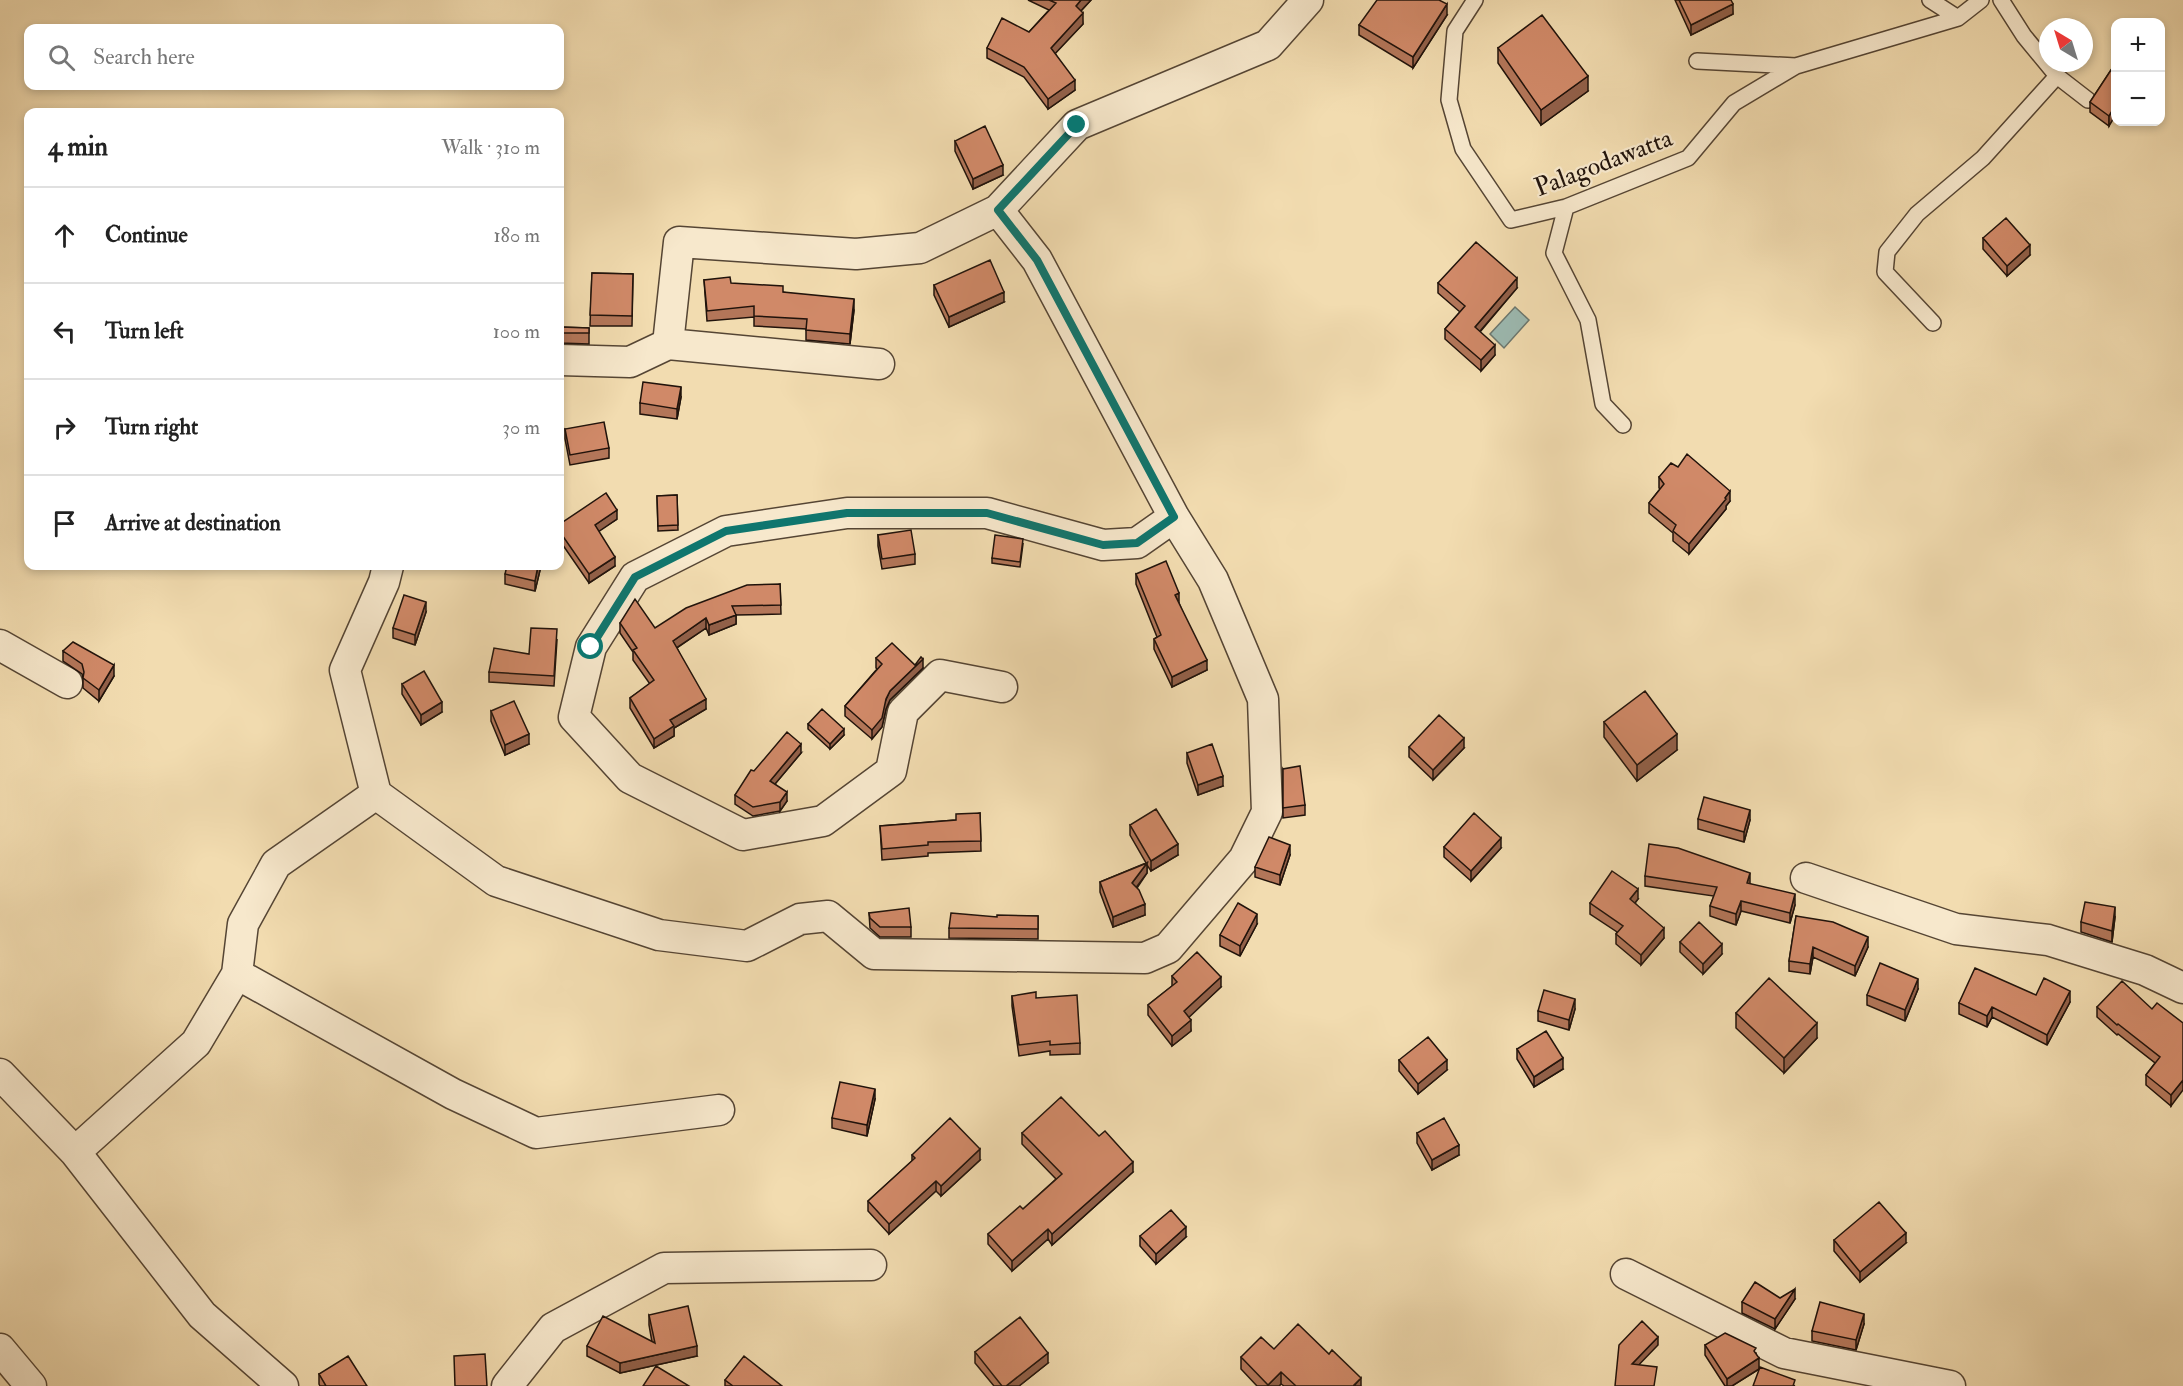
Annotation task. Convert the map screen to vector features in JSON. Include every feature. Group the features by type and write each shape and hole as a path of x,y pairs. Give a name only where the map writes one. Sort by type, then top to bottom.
{"street":[{"path":"668,344 679,242 856,254 920,248 998,210 1077,125 1268,45 1308,0"},
{"path":"387,570 384,582 345,670 375,794 495,880 659,935 747,946 800,919 828,916 874,954 1145,958 1168,948 1244,859 1267,812 1263,699 1213,580 1174,517 1037,260 998,210"},
{"path":"564,360 630,362 668,344 879,364"},
{"path":"1002,687 940,675 903,712 891,771 823,821 743,835 630,778 574,717 591,647 635,577 726,531 847,513 987,513 1103,545 1137,543 1174,517"},
{"path":"0,645 67,683"},
{"path":"75,1152 196,1043 237,974 243,924 276,864 375,794"},
{"path":"1806,878 1956,929 2048,940 2145,970 2183,988"},
{"path":"237,974 453,1094 536,1133 719,1110"},
{"path":"0,1074 75,1152 202,1315 283,1386"},
{"path":"507,1386 553,1328 664,1268 871,1266"},
{"path":"1626,1274 1784,1353 1950,1386"},
{"path":"0,1349 31,1386"}],"lane":[{"name":"Palagodawatta","path":"1475,0 1455,31 1449,100 1463,149 1511,220 1566,207 1688,158 1734,103 1796,66 1958,18 1981,0"},
{"path":"1930,0 1958,18"},
{"path":"2001,0 2024,36 2057,76 2088,100"},
{"path":"1697,61 1796,66"},
{"path":"1933,323 1885,272 1887,252 1917,214 1983,158 2057,76"},
{"path":"1566,207 1554,254 1588,320 1603,404 1623,425"}],"water":[{"path":"1515,307 1529,320 1504,348 1490,334"}],"building":[{"path":"1049,0 1081,0 1076,6 1083,13 1051,48 1075,80 1048,99 1024,67 987,48 1002,18 1029,32 1056,3"},
{"path":"1377,0 1439,0 1447,4 1413,57 1359,25"},
{"path":"1679,0 1731,0 1733,4 1691,25"},
{"path":"1542,15 1588,76 1541,110 1498,48"},
{"path":"2111,70 2111,113 2109,116 2090,102"},
{"path":"985,126 1003,165 973,179 955,141"},
{"path":"2006,218 2030,245 2007,266 1983,238"},
{"path":"1476,242 1517,278 1475,327 1495,345 1481,360 1445,329 1465,306 1438,283"},
{"path":"990,260 1004,292 949,317 934,285"},
{"path":"592,273 633,274 632,316 590,315"},
{"path":"730,277 731,283 783,286 783,292 854,299 850,334 806,330 807,319 754,316 754,306 707,311 704,280"},
{"path":"564,327 589,328 589,333 564,333"},
{"path":"643,382 681,387 677,409 640,403"},
{"path":"604,422 609,448 570,455 565,429"},
{"path":"1687,454 1730,491 1689,544 1673,531 1676,525 1649,503 1664,484 1659,477 1671,463 1678,467"},
{"path":"606,493 617,510 595,525 615,557 589,574 564,538 564,521"},
{"path":"677,495 678,525 658,526 657,496"},
{"path":"911,530 915,554 882,559 878,535"},
{"path":"995,535 1023,539 1020,562 992,558"},
{"path":"1166,561 1179,593 1175,595 1207,660 1172,677 1154,639 1161,635 1136,574"},
{"path":"506,570 537,570 535,581 505,574"},
{"path":"780,584 781,605 732,606 736,615 709,625 706,618 673,641 706,699 670,720 674,726 654,739 630,698 654,680 633,650 637,648 620,623 635,599 655,628 686,608 747,585"},
{"path":"404,595 426,602 415,635 393,628"},
{"path":"531,628 557,629 554,676 489,672 494,648 529,654"},
{"path":"73,642 114,665 99,690 83,678 82,664 63,651"},
{"path":"892,643 915,665 921,657 923,659 890,691 882,718 872,730 845,706 882,664 876,658"},
{"path":"424,671 442,702 421,715 402,684"},
{"path":"1645,691 1677,734 1637,765 1604,722"},
{"path":"514,701 529,734 505,745 491,711"},
{"path":"822,709 844,729 830,744 808,724"},
{"path":"1439,715 1464,738 1433,770 1409,747"},
{"path":"787,732 801,744 770,781 787,792 780,802 753,807 735,795 751,770 754,771"},
{"path":"1212,744 1223,776 1198,785 1187,753"},
{"path":"1300,766 1305,805 1283,808 1283,769"},
{"path":"1704,797 1750,810 1744,832 1698,819"},
{"path":"1156,809 1178,844 1151,861 1130,825"},
{"path":"980,813 981,841 928,842 928,845 882,849 880,826 956,820 956,814"},
{"path":"1474,813 1501,838 1471,871 1444,847"},
{"path":"1269,837 1290,845 1280,875 1255,867"},
{"path":"1649,844 1678,848 1750,873 1747,883 1795,894 1790,913 1741,901 1736,914 1710,906 1717,887 1645,876"},
{"path":"1147,863 1132,883 1139,890 1145,904 1113,917 1100,882"},
{"path":"1612,871 1638,889 1630,899 1664,928 1641,955 1616,934 1623,926 1590,903"},
{"path":"2085,902 2115,907 2112,931 2081,922"},
{"path":"1238,903 1257,914 1240,946 1220,935"},
{"path":"909,908 911,927 880,927 870,918 869,913"},
{"path":"951,913 997,917 997,915 1038,916 1038,929 949,928"},
{"path":"1796,916 1833,922 1868,937 1855,966 1813,947 1810,964 1789,961"},
{"path":"1699,922 1722,944 1703,964 1680,942"},
{"path":"1197,952 1221,977 1184,1011 1191,1020 1172,1036 1148,1005 1177,982 1172,976"},
{"path":"1880,963 1918,979 1905,1010 1867,995"},
{"path":"1975,968 2036,995 2044,978 2070,991 2047,1035 1992,1007 1987,1016 1959,1003"},
{"path":"1769,978 1817,1023 1784,1058 1736,1013"},
{"path":"2122,981 2152,1009 2157,1003 2183,1023 2183,1080 2171,1095 2146,1075 2160,1057 2097,1007"},
{"path":"1544,990 1575,999 1569,1020 1538,1011"},
{"path":"1036,992 1036,998 1077,995 1080,1043 1050,1045 1050,1041 1019,1045 1012,996"},
{"path":"1546,1031 1563,1058 1534,1077 1517,1049"},
{"path":"1428,1037 1447,1060 1418,1084 1399,1060"},
{"path":"840,1082 875,1089 867,1125 832,1118"},
{"path":"1061,1097 1099,1136 1105,1131 1133,1162 1052,1234 1048,1229 1012,1261 988,1234 1020,1206 1023,1209 1062,1174 1022,1133"},
{"path":"950,1118 980,1149 941,1186 936,1181 889,1224 868,1201 915,1158 912,1155"},
{"path":"1444,1118 1459,1145 1432,1160 1417,1133"},
{"path":"1879,1202 1906,1233 1860,1272 1834,1240"},
{"path":"1171,1210 1186,1227 1156,1254 1140,1236"},
{"path":"1755,1282 1780,1298 1795,1289 1775,1319 1742,1302"},
{"path":"1820,1302 1864,1314 1856,1340 1812,1331"},
{"path":"688,1306 697,1346 620,1363 587,1346 603,1316 655,1343 649,1315"},
{"path":"1020,1317 1048,1353 1006,1386 1002,1386 975,1352"},
{"path":"1642,1321 1658,1337 1632,1364 1657,1367 1654,1386 1615,1386 1619,1345"},
{"path":"1298,1324 1329,1354 1332,1350 1361,1378 1355,1386 1296,1386 1281,1372 1268,1385 1241,1357 1261,1337 1274,1349"},
{"path":"1725,1333 1756,1348 1754,1351 1759,1358 1727,1379 1705,1345"},
{"path":"485,1354 487,1386 455,1386 454,1356"},
{"path":"348,1356 367,1386 326,1386 319,1374"},
{"path":"744,1356 782,1386 733,1386 725,1380"},
{"path":"656,1366 689,1386 643,1386"},
{"path":"1760,1367 1795,1380 1793,1386 1753,1386"}],"route":[{"path":"591,647 635,577 726,531 847,513 987,513 1103,545 1137,543 1174,517 1037,260 998,210 1077,125"}]}
